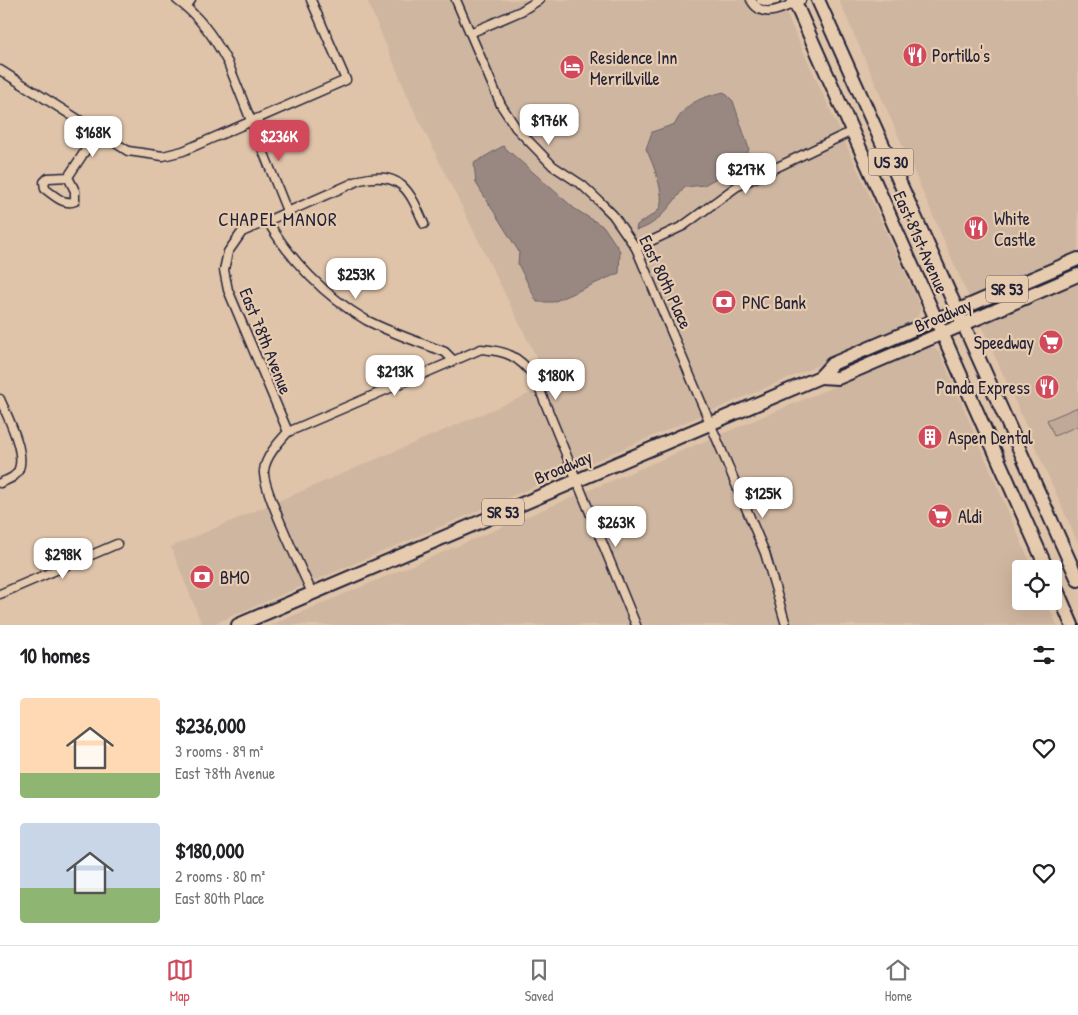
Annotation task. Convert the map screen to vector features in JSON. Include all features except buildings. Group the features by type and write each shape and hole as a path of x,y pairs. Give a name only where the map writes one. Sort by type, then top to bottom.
{"main road":[{"name":"East 81st Avenue","path":"818,0 965,324"},
{"name":"East 81st Avenue","path":"796,1 942,334"},
{"name":"Broadway","path":"238,625 820,377 832,364 1078,259"},
{"name":"Broadway","path":"820,377 838,378 1078,275"},
{"name":"US 30","path":"965,324 1078,580"},
{"name":"US 30","path":"942,334 1043,560"},
{"path":"1062,602 1072,625"}],"street":[{"path":"176,0 202,22 216,39 228,62 287,211"},
{"path":"186,7 191,0"},
{"path":"0,70 128,151 163,156 184,151 346,80 311,0"},
{"name":"East 80th Place","path":"456,0 501,105 516,128 553,166 582,185 599,201 613,215 636,248 765,552 786,625"},
{"path":"470,33 521,11 539,0"},
{"path":"750,0 757,9 766,12 796,1"},
{"path":"761,0 767,2 776,0"},
{"path":"636,248 683,226 736,188 852,131"},
{"path":"68,177 97,132"},
{"name":"East 78th Avenue","path":"288,432 228,290 224,270 228,252 242,232 360,180 386,177 405,187 424,224"},
{"path":"267,220 280,242 322,287 345,306 368,321 445,352 454,360"},
{"path":"312,594 269,493 264,471 273,449 288,432 481,349 501,351 522,361 534,376 636,625"},
{"path":"0,399 22,454 20,469 15,476 0,483"},
{"path":"0,594 117,544"}],"shaded area":[{"path":"367,0 780,0 921,308 915,324 211,625 202,625 171,547 550,385 411,104"},
{"path":"839,0 1078,0 1078,543 966,291"},
{"path":"724,92 733,101 749,149 744,163 704,185 685,187 657,219 644,228 636,230 637,225 657,211 661,203 658,179 646,149 652,132 675,124 684,111 695,102"},
{"path":"503,146 575,209 604,227 620,251 619,273 553,302 537,302 518,264 519,252 476,183 474,163"},
{"path":"927,347 935,349 940,353 1029,560 1012,560 1012,610 1051,610 1057,625 271,625"},
{"path":"1078,407 1078,426 1054,436 1047,420"}],"place":[{"name":"Portillo's","path":"915,55"},
{"name":"Residence Inn Merrillville","path":"572,67"},
{"name":"White Castle","path":"976,228"},
{"name":"PNC Bank","path":"724,302"},
{"name":"Speedway","path":"1051,342"},
{"name":"Panda Express","path":"1047,387"},
{"name":"Aspen Dental","path":"930,437"},
{"name":"Aldi","path":"940,516"},
{"name":"BMO","path":"202,577"}],"district":[{"name":"CHAPEL MANOR","path":"278,219"}]}
